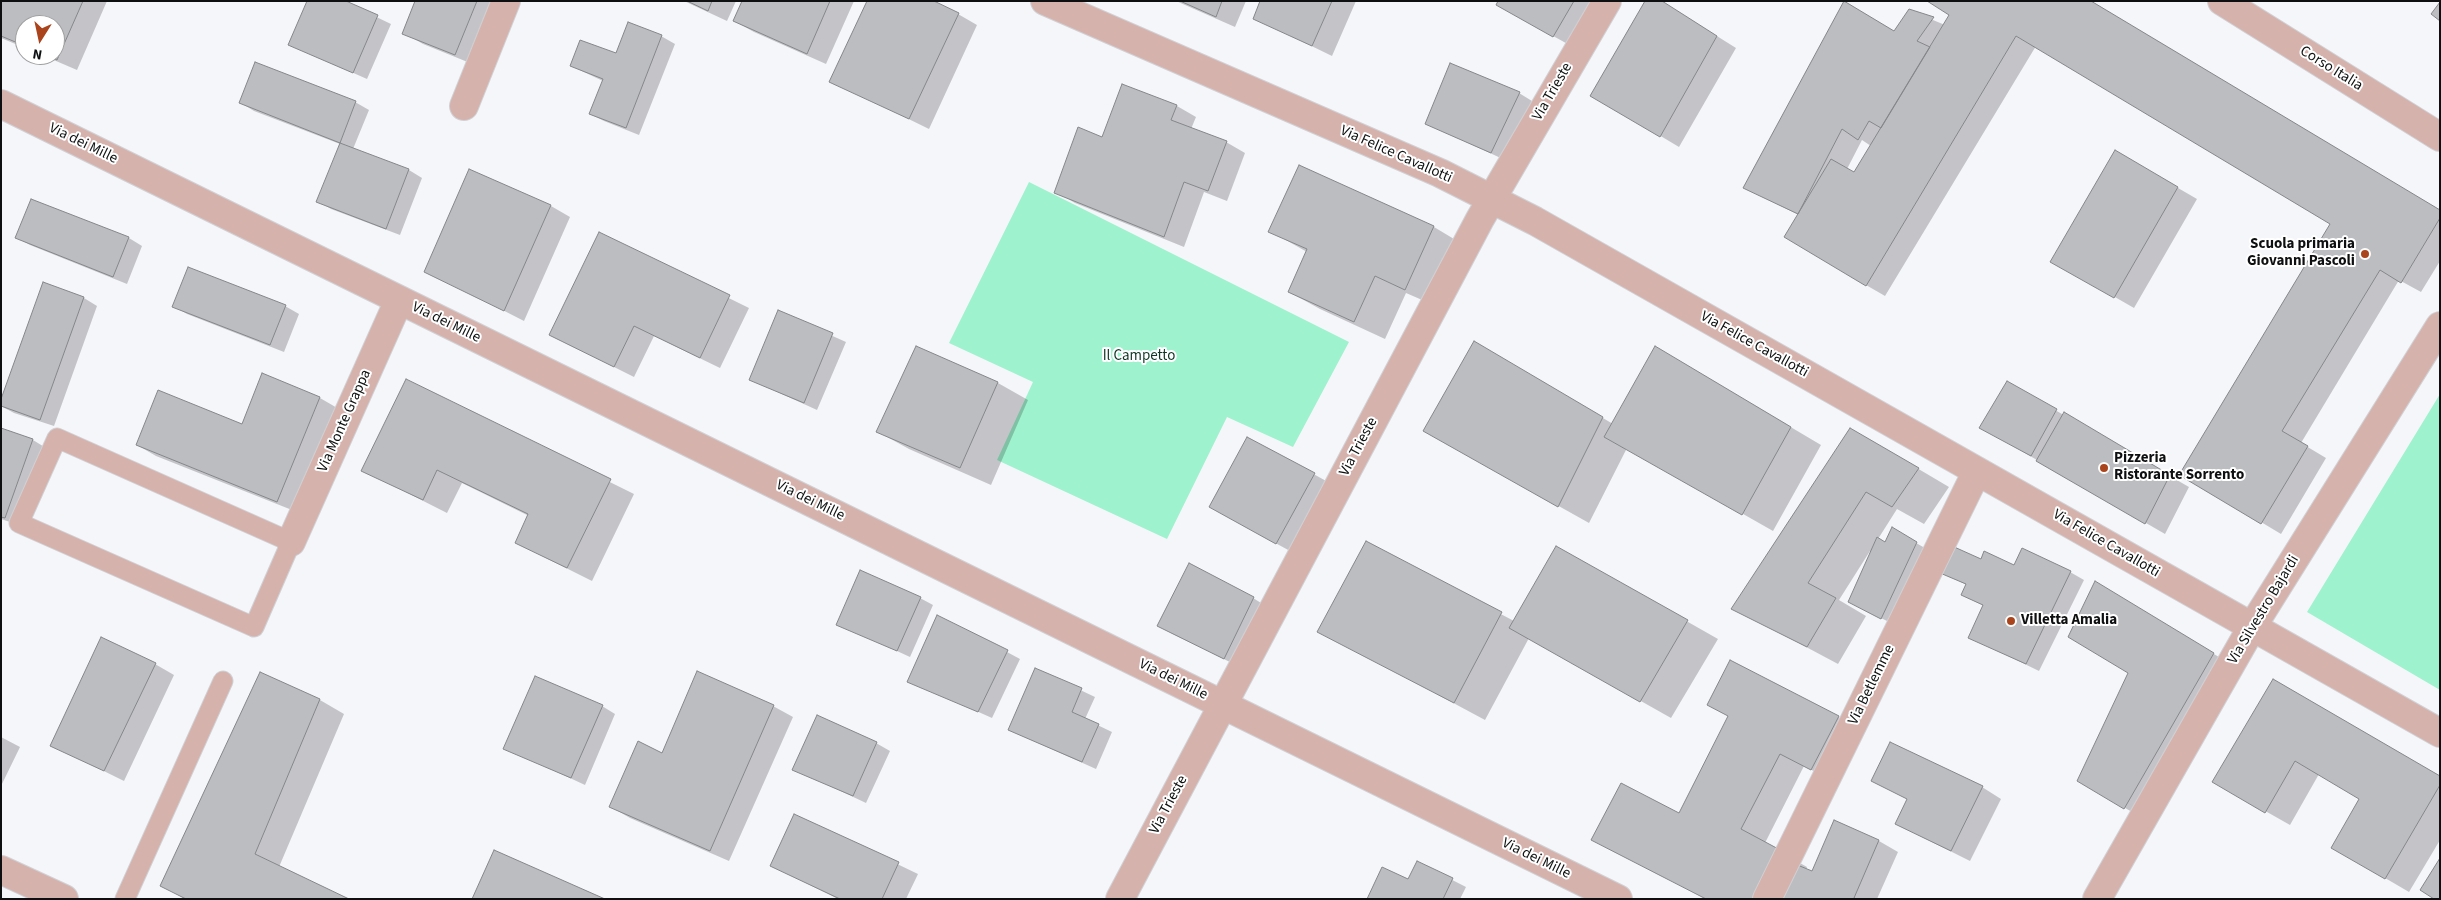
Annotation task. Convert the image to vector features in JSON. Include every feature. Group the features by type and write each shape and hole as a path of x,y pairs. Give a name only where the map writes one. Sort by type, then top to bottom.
{"street":[{"path":"464,106 506,1"},
{"name":"Via Felice Cavallotti","path":"1045,1 1440,173 1544,226 2440,733"},
{"name":"Via Trieste","path":"1120,899 1492,199 1607,1"},
{"name":"Corso Italia","path":"2222,1 2440,137"},
{"name":"Via dei Mille","path":"1,104 1618,899"},
{"name":"Via Monte Grappa","path":"291,542 399,300"},
{"name":"Via Silvestro Bajardi","path":"2097,899 2252,627 2440,326"},
{"name":"Via Betlemme","path":"1767,899 1977,471"},
{"path":"1,870 64,899"}],"lane":[{"path":"57,438 291,542 254,627 19,523 57,438"},
{"path":"125,899 224,681"}],"green space":[{"name":"Il Campetto","path":"1029,182 1349,342 1293,447 1227,417 1167,539 997,460 1033,382 949,343"},
{"path":"2440,394 2440,690 2307,612"}],"building":[{"path":"1,1 83,1 65,42 65,15 15,15 15,42 1,36"},
{"path":"307,1 346,1 378,15 353,73 288,45"},
{"path":"415,1 477,1 455,55 402,34"},
{"path":"687,1 712,1 708,11"},
{"path":"742,1 830,1 807,54 733,21"},
{"path":"867,1 934,1 959,13 909,119 829,82"},
{"path":"1180,1 1222,1 1216,17"},
{"path":"1260,1 1332,1 1312,46 1253,19"},
{"path":"1498,1 1574,1 1553,37 1496,5"},
{"path":"1645,1 1662,1 1717,36 1660,137 1590,96"},
{"path":"1844,1 1894,31 1909,9 1934,17 1917,41 1930,47 1881,128 1869,121 1858,140 1842,129 1798,214 1743,188"},
{"name":"Scuola primaria Giovanni Pascoli","path":"1927,1 2091,1 2440,210 2440,218 2401,283 2380,270 2282,431 2308,446 2261,524 2179,475 2330,224 2016,36 1866,286 1784,237 1831,159 1854,172 1949,15"},
{"path":"2440,2 2440,21 2431,14"},
{"path":"628,22 662,35 626,128 589,114 603,79 570,66 580,40 616,53"},
{"path":"255,62 356,101 340,143 239,103"},
{"path":"1450,63 1520,92 1491,153 1425,124"},
{"path":"1122,84 1177,105 1171,120 1227,141 1208,191 1184,182 1164,237 1054,193 1078,127 1102,137"},
{"path":"340,143 409,169 386,229 316,202"},
{"path":"2115,150 2178,187 2114,298 2050,262"},
{"path":"1299,165 1434,226 1405,290 1375,276 1354,322 1288,292 1307,249 1268,232"},
{"path":"469,169 551,205 504,311 424,272"},
{"path":"31,199 129,237 113,277 15,238"},
{"path":"599,232 730,295 700,358 634,326 614,367 549,335"},
{"path":"188,267 286,305 270,345 172,307"},
{"path":"43,282 84,297 40,420 1,406 1,399"},
{"path":"778,310 833,333 804,403 749,380"},
{"path":"1474,341 1603,417 1558,507 1423,431"},
{"path":"916,346 998,382 960,468 876,432"},
{"path":"1655,346 1791,427 1742,515 1604,437"},
{"path":"262,373 320,397 277,502 136,445 158,390 242,424"},
{"path":"406,379 611,479 567,568 515,543 528,514 437,470 423,500 361,471"},
{"path":"2007,381 2057,409 2031,456 1979,428"},
{"name":"Pizzeria Ristorante Sorrento","path":"2064,412 2170,475 2145,524 2036,461"},
{"path":"1,428 33,439 5,518 1,517"},
{"path":"1850,428 1919,468 1892,507 1866,492 1808,583 1836,598 1807,647 1731,609"},
{"path":"1247,437 1315,473 1276,544 1209,507"},
{"path":"1892,527 1917,542 1881,619 1848,602 1877,537 1885,542"},
{"path":"1366,541 1502,612 1454,703 1317,632"},
{"path":"1556,546 1688,620 1640,702 1509,628"},
{"name":"Villetta Amalia","path":"1952,546 1981,559 1984,551 2014,565 2022,548 2071,571 2026,664 1968,638 1983,605 1961,595 1966,584 1940,573"},
{"path":"1189,563 1254,597 1224,659 1157,626"},
{"path":"860,570 921,597 897,651 836,625"},
{"path":"2095,581 2214,653 2124,809 2077,781 2128,673 2068,637"},
{"path":"937,615 1008,650 978,712 907,682"},
{"path":"101,637 156,663 104,771 50,746"},
{"path":"1730,660 1839,716 1811,770 1780,754 1741,829 1784,852 1760,899 1706,899 1591,840 1621,783 1679,813 1728,716 1707,705"},
{"path":"1035,668 1082,688 1072,712 1099,724 1082,762 1008,730"},
{"path":"697,671 774,705 710,851 609,807 638,741 662,753"},
{"path":"260,672 320,699 255,854 349,899 186,899 160,886"},
{"path":"535,676 603,705 571,778 503,749"},
{"path":"2273,679 2440,776 2440,785 2385,879 2331,848 2359,799 2295,761 2265,813 2212,782"},
{"path":"817,715 877,742 853,796 792,770"},
{"path":"1890,742 1983,786 1951,851 1895,824 1907,799 1871,781"},
{"path":"794,814 899,862 882,899 840,899 770,866"},
{"path":"1834,820 1879,840 1854,898 1857,899 1780,899 1795,864 1812,871"},
{"path":"494,850 605,899 472,899"},
{"path":"2440,858 2440,899 2434,899 2420,890"},
{"path":"1417,861 1453,878 1443,899 1367,899 1382,867 1408,879"}],"place":[{"name":"Scuola primaria Giovanni Pascoli","path":"2365,254"},
{"name":"Pizzeria Ristorante Sorrento","path":"2104,468"},
{"name":"Villetta Amalia","path":"2011,621"}]}
